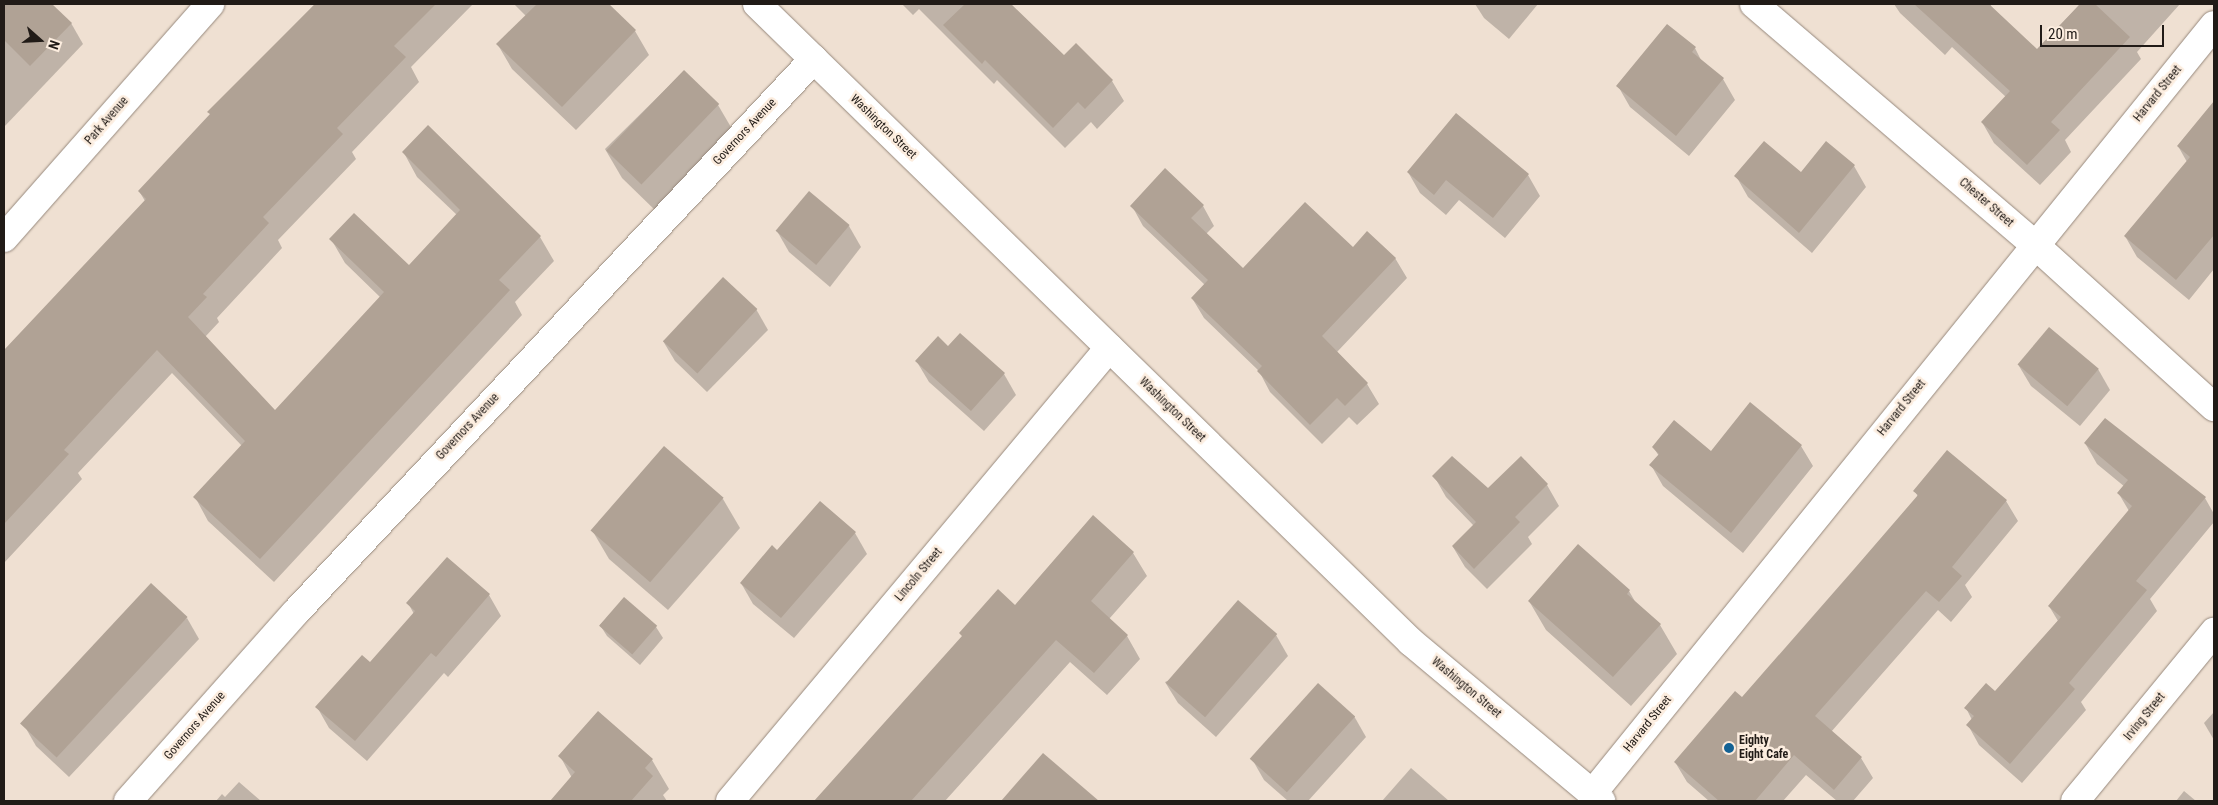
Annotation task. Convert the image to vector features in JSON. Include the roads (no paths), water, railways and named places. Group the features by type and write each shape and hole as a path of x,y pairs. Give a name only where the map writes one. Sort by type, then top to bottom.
{"street":[{"name":"Park Avenue","path":"4,238 210,4"},
{"name":"Washington Street","path":"757,4 1411,642 1597,797"},
{"name":"Chester Street","path":"1762,6 2034,244 2214,407"},
{"name":"Harvard Street","path":"1597,797 2034,244 2214,26"},
{"name":"Governors Avenue","path":"128,801 301,605 814,59"},
{"name":"Lincoln Street","path":"730,801 1109,348"},
{"name":"Irving Street","path":"2075,801 2214,632"}],"place":[{"name":"Eighty Eight Cafe","path":"1729,748"}]}
